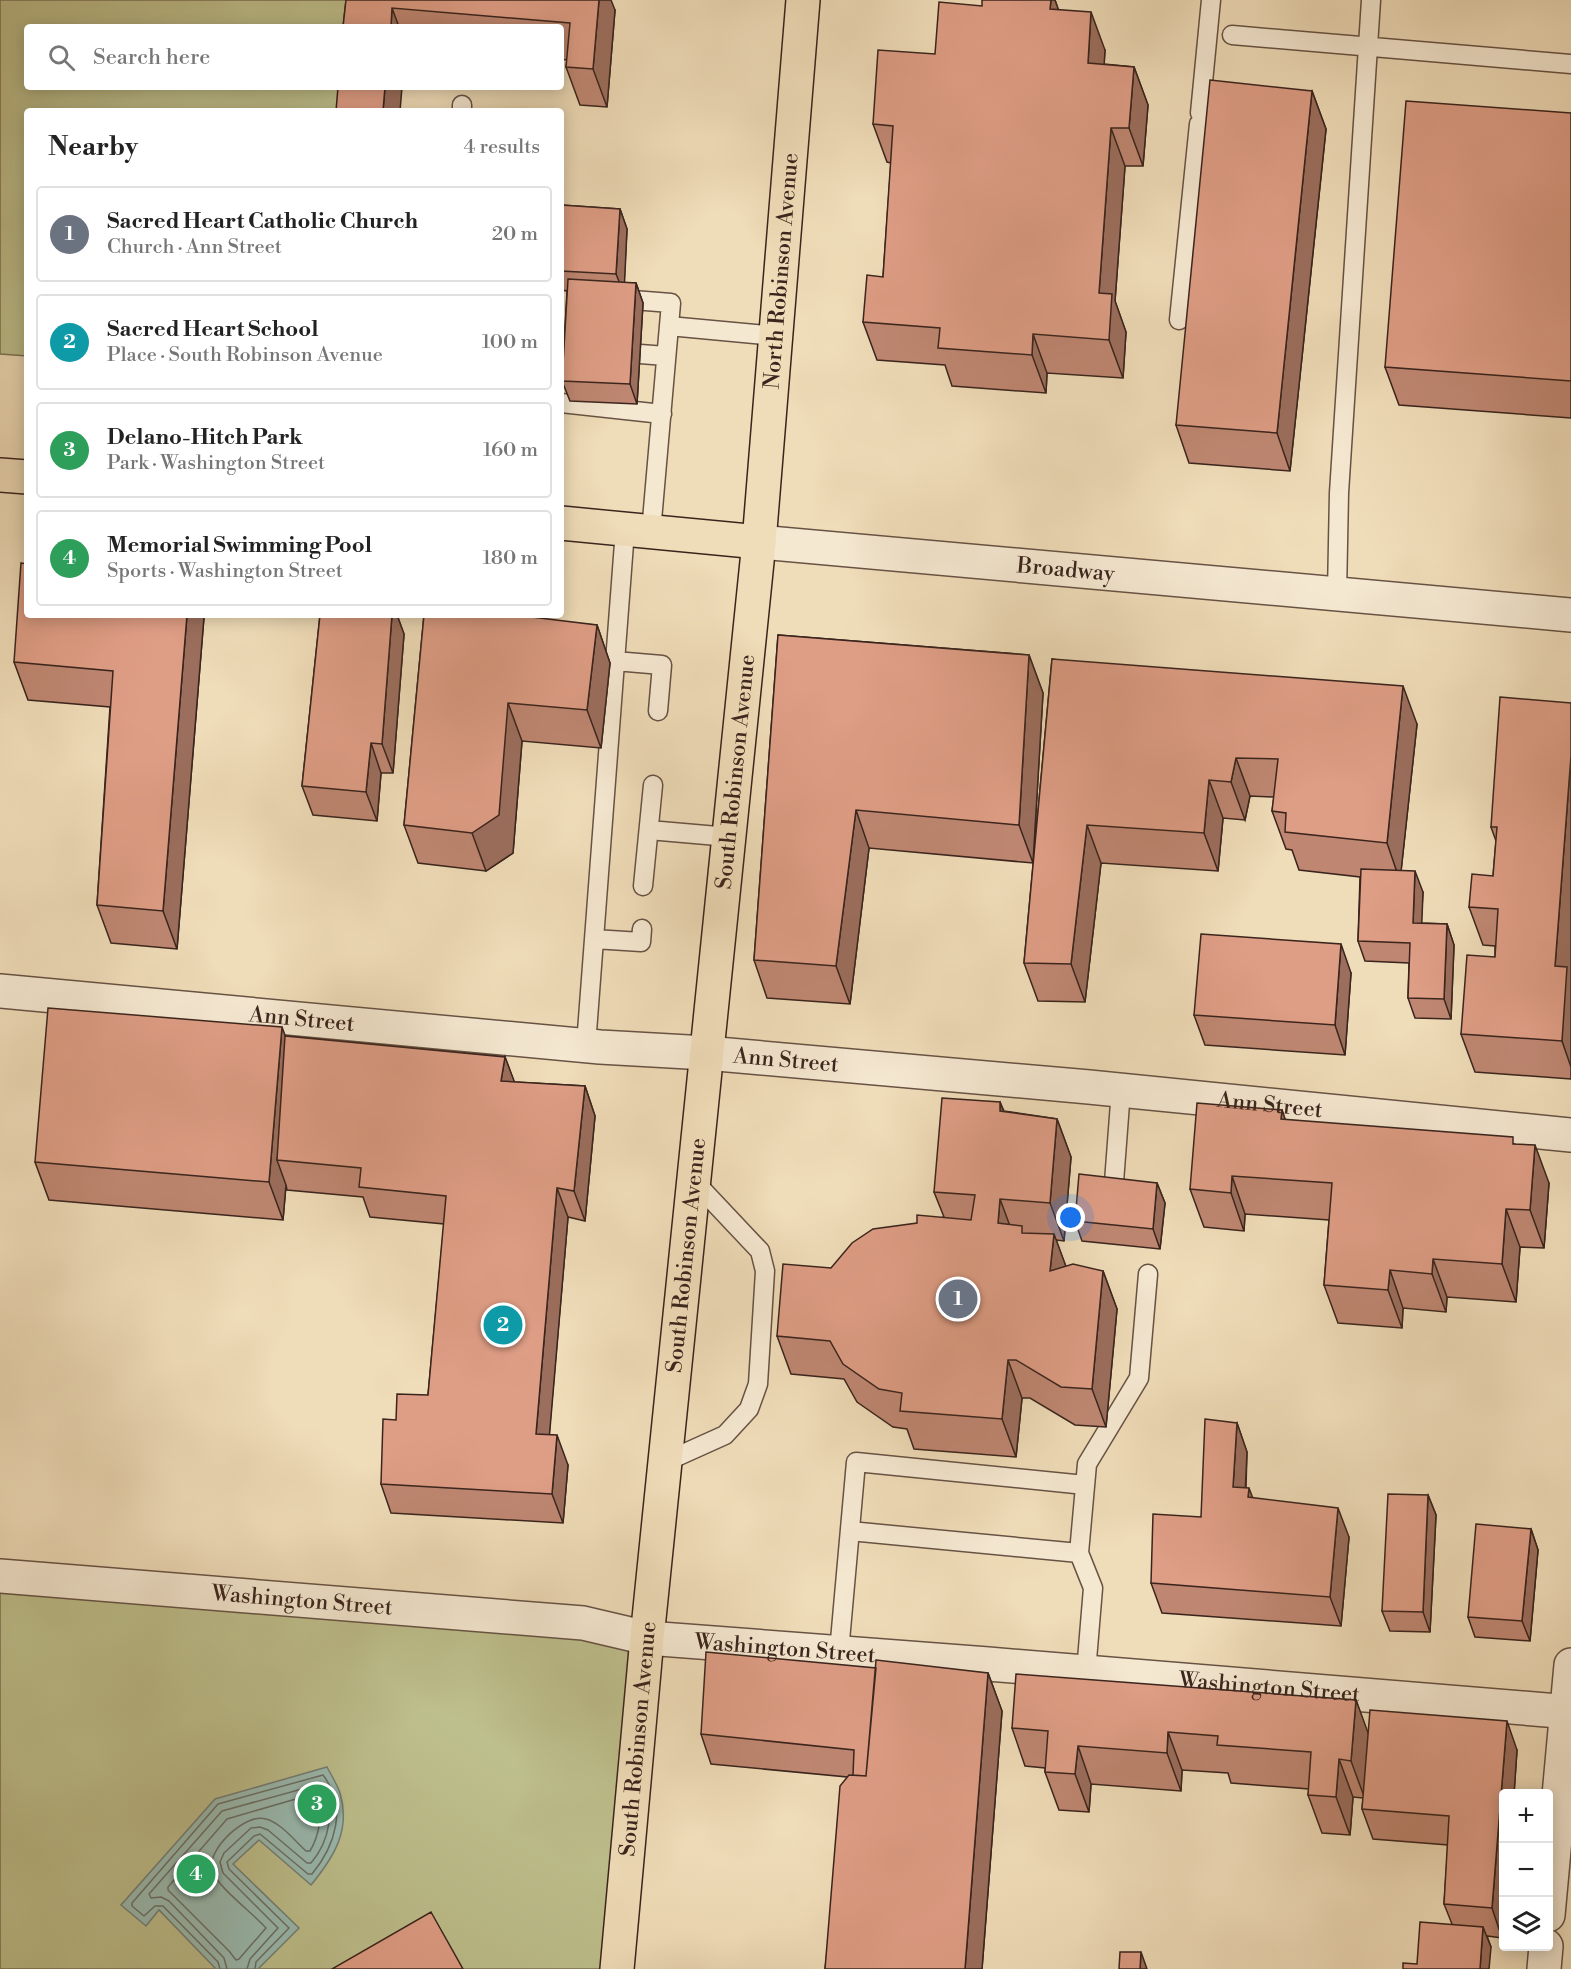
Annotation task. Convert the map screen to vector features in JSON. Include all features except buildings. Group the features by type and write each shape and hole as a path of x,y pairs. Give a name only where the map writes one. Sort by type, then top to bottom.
{"main road":[{"name":"North Robinson Avenue","path":"759,542 803,0"},
{"path":"0,475 24,477"},
{"name":"Broadway","path":"564,523 759,542"},
{"name":"South Robinson Avenue","path":"617,1969 647,1638 759,542"}],"street":[{"name":"Broadway","path":"759,542 1571,615"},
{"name":"Ann Street","path":"0,992 1121,1090 1571,1135"},
{"name":"Washington Street","path":"0,1575 583,1623 647,1638 1569,1712"},
{"path":"1550,1897 1569,1712 1571,1665"},
{"path":"1544,1969 1546,1951"}],"lane":[{"path":"1179,320 1212,0"},
{"path":"1337,594 1339,493 1371,0"},
{"path":"1232,35 1571,64"},
{"path":"586,1045 615,661 662,414 671,303 605,298"},
{"path":"669,326 776,336"},
{"path":"640,354 666,356"},
{"path":"564,403 662,414"},
{"path":"615,661 662,665 658,711"},
{"path":"643,886 653,785"},
{"path":"649,830 729,837"},
{"path":"594,939 641,942 642,929"},
{"path":"1114,1182 1121,1090"},
{"path":"665,1462 725,1435 749,1409 758,1384 765,1271 760,1251 693,1180"},
{"path":"1086,1672 1093,1588 1079,1553 1087,1464 1139,1378 1148,1274"},
{"path":"839,1652 856,1462 1085,1485"},
{"path":"850,1531 1079,1553"}],"green space":[{"path":"0,0 363,0 360,24 24,24 24,90 355,90 353,108 24,108 24,356 0,354"},
{"path":"0,1581 647,1638 620,1969 0,1969"}],"water":[{"path":"327,1767 340,1793 343,1806 342,1831 327,1864 311,1885 259,1840 233,1864 299,1928 258,1969 216,1969 159,1910 146,1926 121,1905 215,1799"}],"place":[{"name":"Sacred Heart Catholic Church","path":"958,1299"},
{"name":"Sacred Heart School","path":"503,1325"},
{"name":"Delano-Hitch Park","path":"317,1804"},
{"name":"Memorial Swimming Pool","path":"196,1874"}]}
